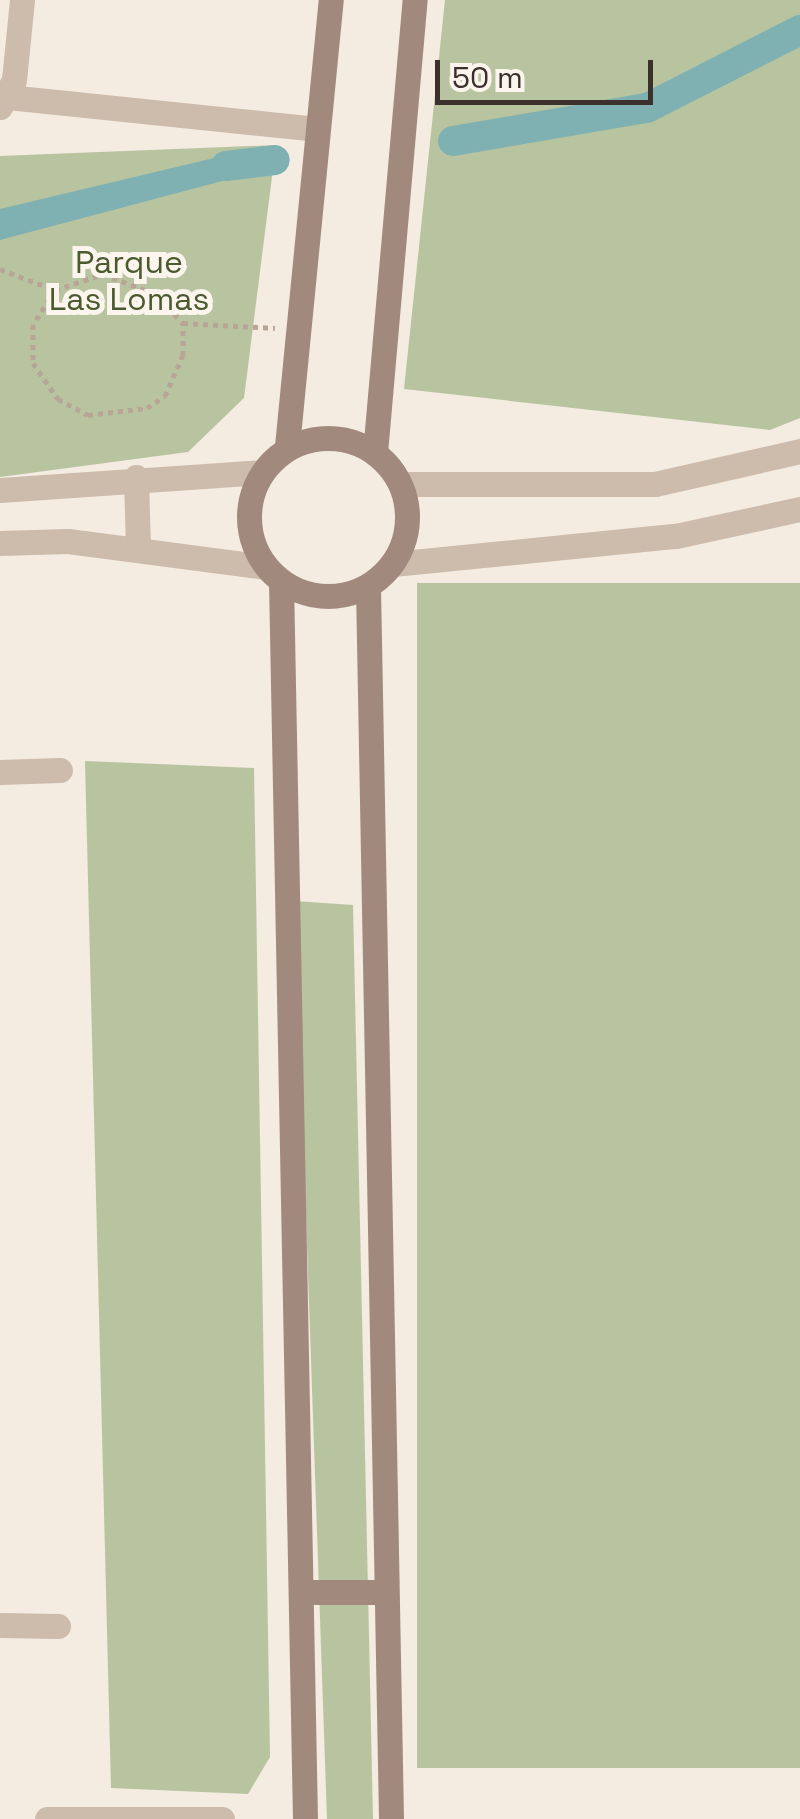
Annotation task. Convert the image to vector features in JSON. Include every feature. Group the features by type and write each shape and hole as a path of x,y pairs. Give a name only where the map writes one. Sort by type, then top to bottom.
{"main road":[{"path":"286,446 330,0"},
{"path":"376,453 415,0"},
{"path":"273,574 320,596 368,587 393,564 405,539 400,484 376,453 342,438 286,446 261,472 248,520 273,574 305,1819"},
{"path":"368,587 390,1819"},
{"path":"300,1592 385,1592"}],"street":[{"path":"22,0 4,102 316,129"},
{"path":"400,484 656,484 800,451"},
{"path":"0,490 136,476 261,472"},
{"path":"136,476 138,548"},
{"path":"393,564 676,536 800,510"},
{"path":"0,542 138,548 273,574"},
{"path":"0,772 60,770"},
{"path":"0,1606 0,1625 58,1626"},
{"path":"47,1819 222,1819"}],"path":[{"path":"0,270 55,290"},
{"path":"183,323 183,355 165,396 146,408 88,414 58,399 33,363 33,324 55,290 102,274 132,282 183,323 298,329"}],"green space":[{"path":"445,0 800,0 800,418 770,430 404,389"},
{"name":"Parque Las Lomas","path":"276,145 244,398 188,452 0,477 0,156"},
{"path":"417,583 800,583 800,1768 417,1768"},
{"path":"85,761 254,768 270,1757 248,1794 111,1788"},
{"path":"295,901 353,905 373,1819 327,1819"}],"water":[{"path":"264,146 264,170 0,240 0,209"}],"waterway":[{"path":"453,141 647,108 800,30"},
{"path":"226,166 275,160"}]}
